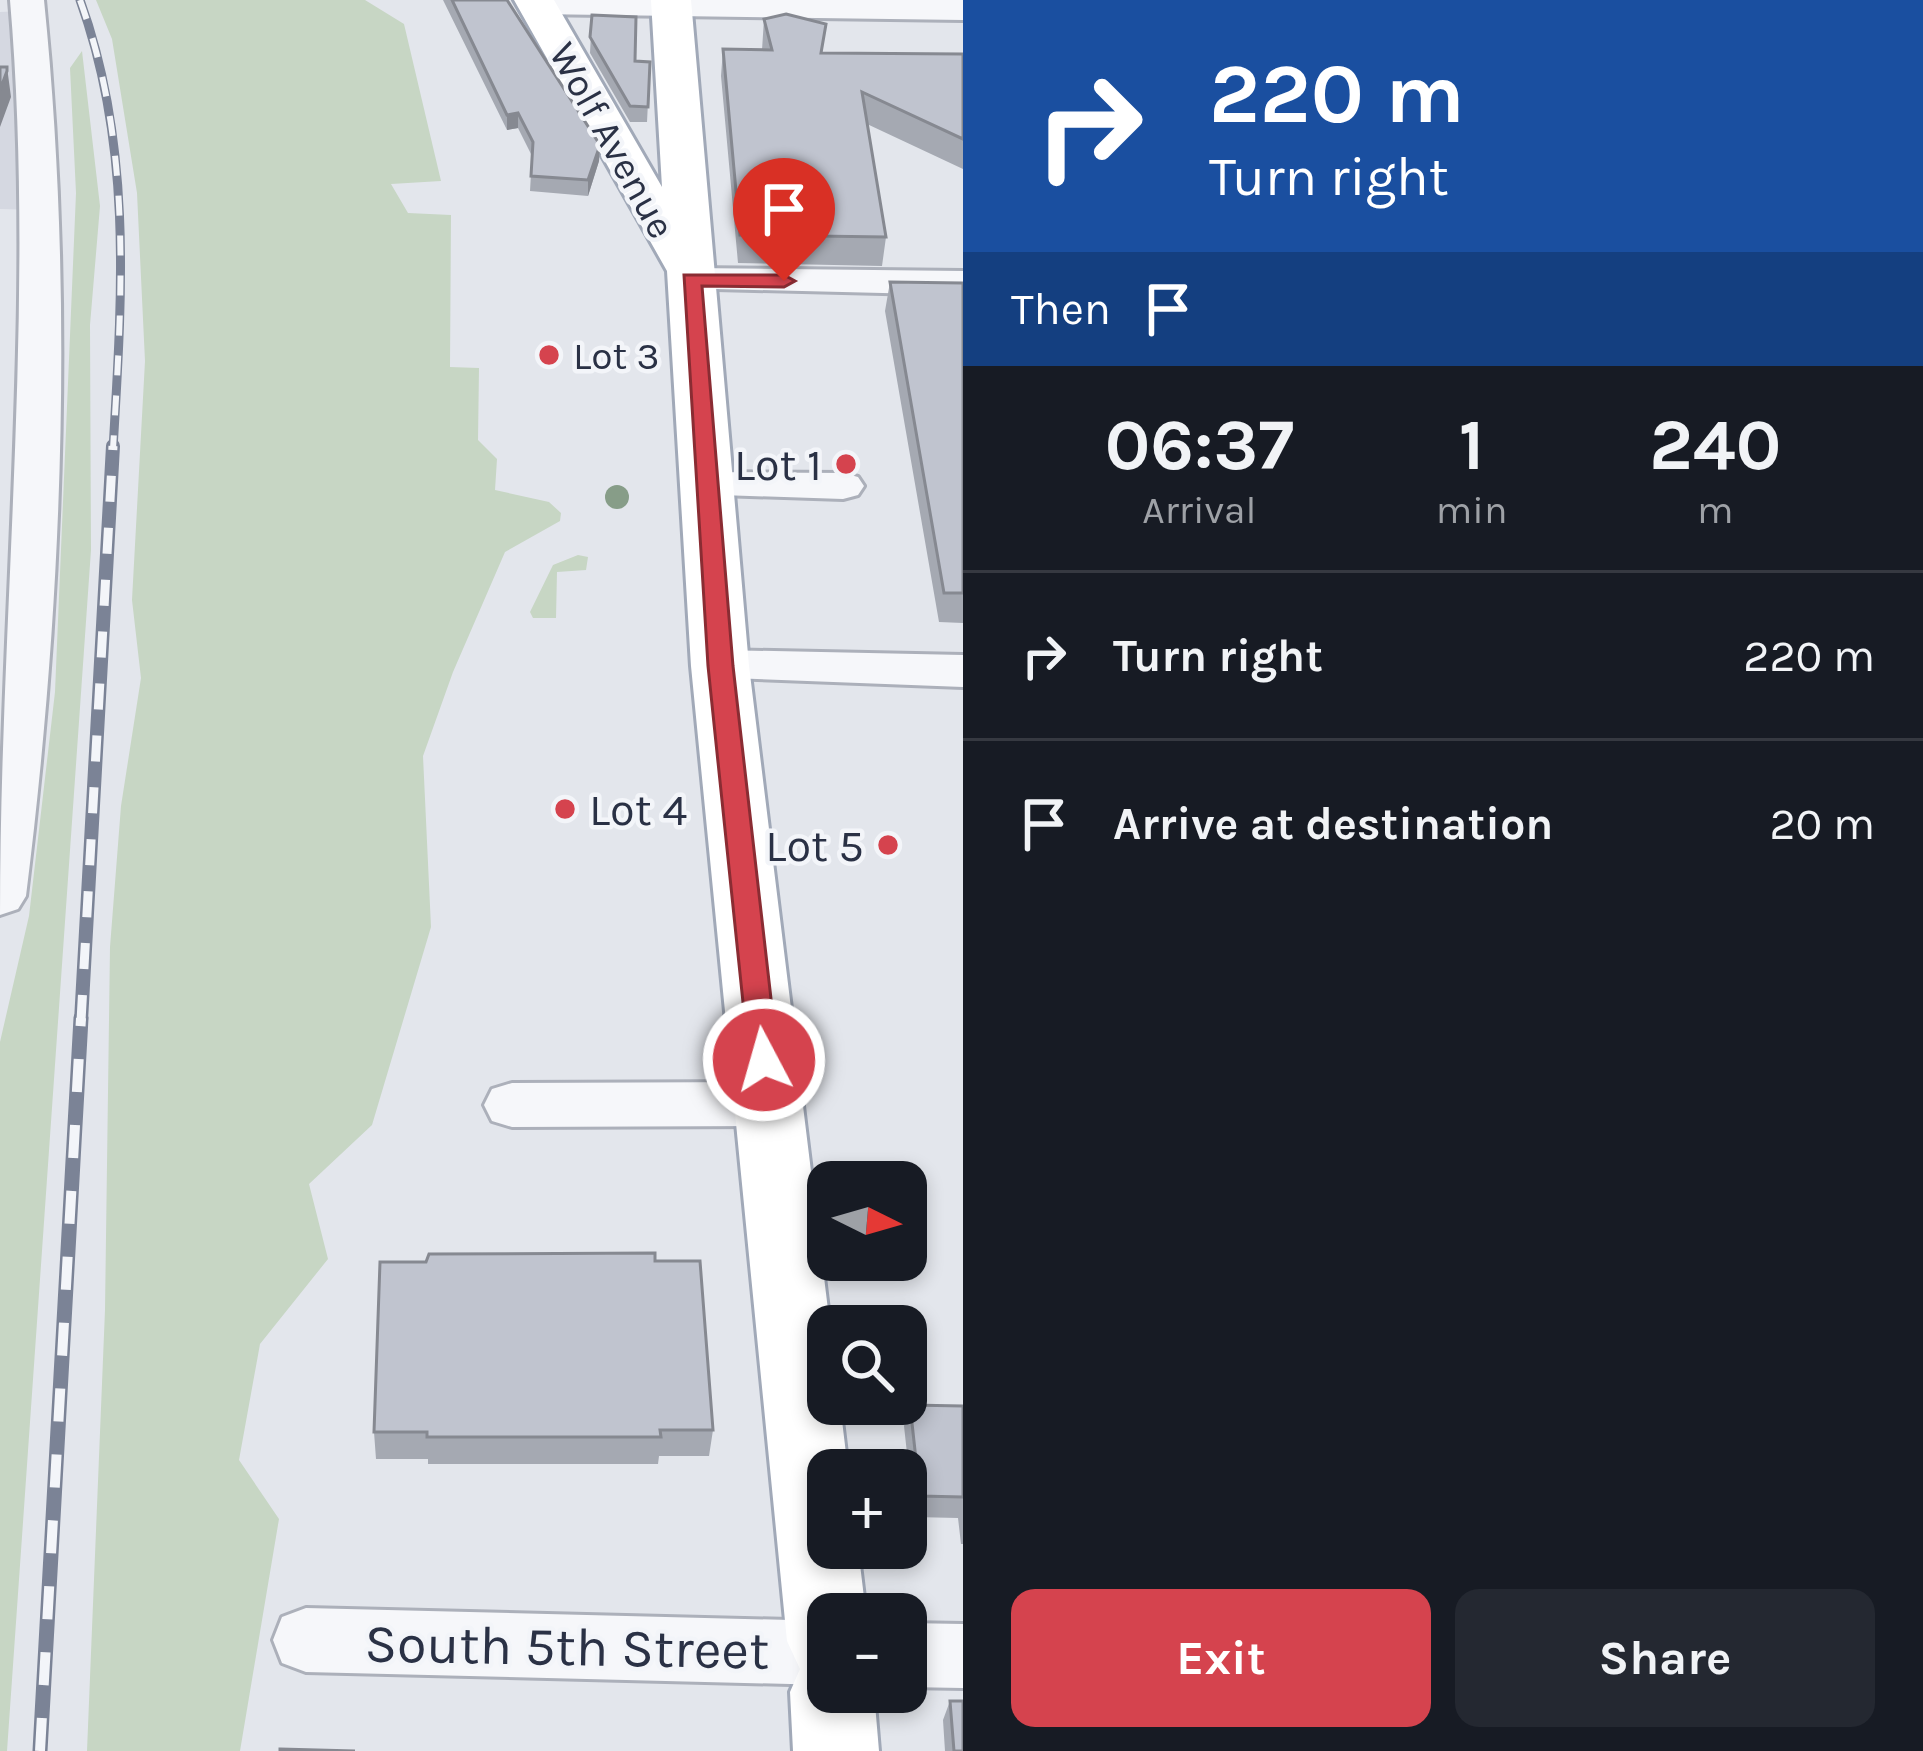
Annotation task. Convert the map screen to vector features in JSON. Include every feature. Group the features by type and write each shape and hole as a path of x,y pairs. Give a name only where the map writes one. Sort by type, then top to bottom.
{"main road":[{"name":"Wolf Avenue","path":"535,2 691,280"},
{"path":"672,3 720,666 823,1593"},
{"path":"617,147 681,152"},
{"path":"833,1713 836,1751"}],"street":[{"path":"0,896 26,705 16,528 40,138 27,0"},
{"path":"535,2 963,10"},
{"path":"691,280 963,283"},
{"path":"707,485 843,486"},
{"path":"720,666 963,671"},
{"path":"512,1105 768,1104"},
{"name":"South 5th Street","path":"306,1640 807,1652"},
{"path":"927,1655 963,1656"}],"shaded area":[{"path":"22,11 41,210 0,209 0,12"}],"green space":[{"path":"96,0 365,0 404,24 441,181 391,184 408,213 451,215 450,367 479,368 478,440 497,459 495,490 549,502 561,513 560,521 505,552 453,672 423,756 431,927 372,1125 309,1184 328,1259 260,1344 239,1460 279,1519 240,1751 87,1751 105,1310 110,947 121,806 141,678 132,600 145,361 137,193 112,39"},
{"path":"82,51 100,206 90,325 91,550 7,1751 0,1751 0,1042 29,916 55,692 76,193 70,68"},
{"path":"578,555 588,557 586,570 557,572 556,618 533,618 530,612 553,565"}],"building":[{"path":"452,0 507,0 600,145 588,180 531,176 533,142 518,113 507,115"},
{"path":"786,14 826,24 821,53 963,54 963,139 862,92 886,237 740,235 723,49 772,50 764,19"},
{"path":"592,15 636,17 635,61 650,62 648,107 630,106 590,37"},
{"path":"0,67 7,71 0,90"},
{"path":"890,282 963,283 963,593 944,593"},
{"path":"655,1253 655,1261 700,1261 713,1430 660,1430 661,1437 427,1437 427,1432 374,1432 380,1262 426,1262 429,1254"},
{"path":"927,1405 963,1406 963,1497 927,1496 927,1449 915,1449 912,1425 927,1425"},
{"path":"950,1701 963,1701 963,1751 954,1751"}],"railway":[{"path":"80,0 109,110 116,166 120,279 113,449"},
{"path":"81,1021 113,446"},
{"path":"40,1751 81,1018"}],"place":[{"name":"Lot 3","path":"549,355"},
{"name":"Lot 1","path":"846,464"},
{"name":"Lot 4","path":"565,809"},
{"name":"Lot 5","path":"888,845"}],"route":[{"path":"764,1060 720,666 691,280 784,281"}]}
